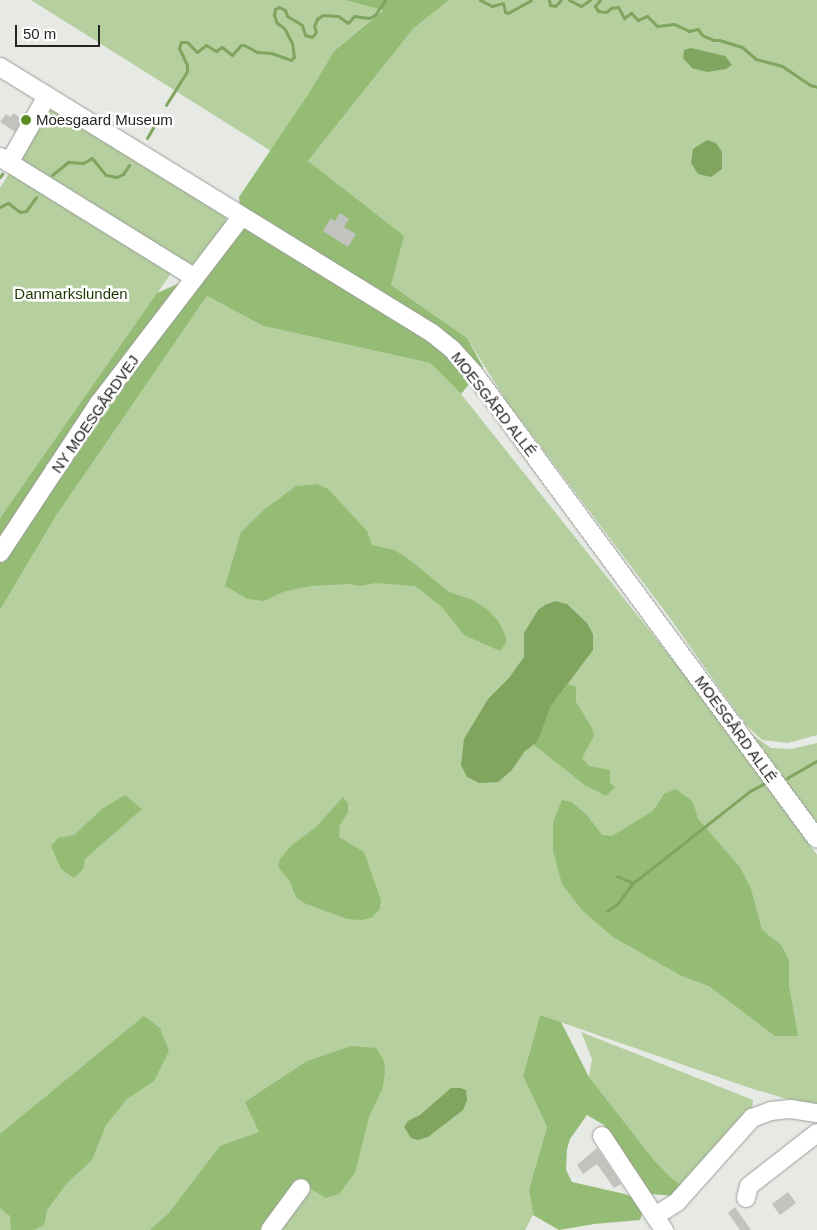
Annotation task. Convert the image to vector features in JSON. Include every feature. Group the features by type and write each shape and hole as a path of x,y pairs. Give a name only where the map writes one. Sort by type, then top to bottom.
{"street":[{"name":"MOESGÅRD ALLÉ","path":"0,67 452,348 472,371 817,839"},
{"path":"47,96 4,160 194,278"},
{"name":"NY MOESGÅRDVEJ","path":"0,553 100,403 242,216"},
{"path":"602,1136 659,1223 752,1118 771,1112 791,1109 817,1113"},
{"path":"746,1198 748,1186 817,1134"},
{"path":"270,1230 301,1188"}],"green space":[{"path":"31,0 345,0 383,9 334,51 271,151"},
{"path":"449,0 817,0 817,735 788,743 762,740 744,723 670,618 507,402 467,338 391,285 308,161 413,29"},
{"path":"53,108 225,215 227,222 196,263 188,266 23,161 21,157 47,112"},
{"name":"Danmarkslunden","path":"11,170 172,272 0,518 0,188"},
{"path":"207,296 263,326 430,363 461,394 689,680 817,855 817,1108 750,1088 540,1015 523,1076 547,1127 529,1189 533,1215 525,1230 0,1230 0,610 56,516"},
{"path":"751,734 771,748 791,749 817,743 817,827"},
{"path":"581,1032 753,1100 752,1110 682,1186 669,1176 654,1160 589,1077 592,1059"}],"shaded area":[{"path":"345,0 449,0 413,29 308,161 404,236 391,285 467,338 483,367 461,394 430,363 263,326 207,296 56,516 0,610 0,518 157,293 180,283 242,230 239,197 309,93 334,51 383,10"},
{"path":"691,48 725,56 732,65 726,69 707,72 692,68 683,58 684,50"},
{"path":"707,140 716,143 722,152 722,169 711,177 698,174 691,163 693,149"},
{"path":"317,484 328,489 367,531 372,545 394,550 406,557 449,592 473,600 488,610 499,622 506,637 506,643 500,651 464,635 442,607 415,586 376,583 360,586 349,584 310,586 283,592 264,601 248,599 225,586 241,532 265,509 296,486"},
{"path":"555,601 567,604 587,623 593,634 593,650 551,706 537,742 525,751 511,771 498,782 479,783 467,777 461,765 464,739 488,699 509,678 524,657 524,633 538,610"},
{"path":"568,684 576,687 576,702 592,728 594,736 582,758 589,766 610,770 610,783 615,787 606,796 585,785 534,745 551,706"},
{"path":"676,789 693,802 698,819 740,867 751,889 762,930 781,945 789,960 789,986 798,1036 775,1036 709,986 682,976 613,937 582,910 562,884 553,851 553,822 562,800 571,802 586,814 602,835 612,836 653,811 664,794"},
{"path":"125,795 142,809 85,859 83,869 74,878 61,869 51,846 58,838 74,835 102,809"},
{"path":"343,797 348,804 348,812 340,825 339,837 364,852 381,900 380,909 371,918 362,920 347,919 304,903 296,897 289,880 278,867 280,859 291,846 317,826"},
{"path":"540,1015 561,1022 589,1077 654,1160 669,1176 682,1186 674,1196 651,1194 604,1125 587,1115 570,1139 567,1149 566,1170 572,1182 625,1194 637,1199 643,1211 640,1220 594,1224 559,1230 533,1215 529,1189 547,1127 523,1076"},
{"path":"144,1016 160,1028 169,1051 154,1081 127,1099 106,1125 92,1160 67,1183 47,1210 44,1225 34,1230 11,1230 10,1216 0,1208 0,1134"},
{"path":"351,1046 376,1048 384,1061 385,1071 383,1087 369,1117 355,1173 339,1194 326,1198 299,1182 264,1230 150,1230 168,1214 220,1146 259,1132 245,1102 307,1061"},
{"path":"451,1088 466,1090 467,1100 463,1110 428,1137 418,1140 411,1138 404,1127 408,1121 420,1115"}],"building":[{"path":"13,113 22,119 15,132 0,122 6,114 11,117"},
{"path":"340,213 349,219 344,227 356,234 348,247 323,231 331,218 335,221"},
{"path":"597,1148 621,1184 614,1188 597,1164 583,1174 577,1165"},
{"path":"788,1192 796,1203 780,1215 772,1204"},
{"path":"735,1207 751,1230 740,1230 728,1213"}],"waterway":[{"path":"166,105 187,71 187,65 179,48 181,42 187,42 197,52 206,45 216,51 222,47 232,55 241,45 244,45 257,52 271,53 291,60 294,57 292,43 284,28 277,23 274,15 275,9 279,7 285,10 287,16 302,25 305,35 312,37 316,32 314,26 317,19 323,15 338,16 348,23 354,16 369,18 375,15 385,0"},
{"path":"480,0 492,6 503,3 505,12 508,13 531,0"},
{"path":"549,0 550,5 555,6 561,0"},
{"path":"569,0 581,6 590,0"},
{"path":"600,0 595,6 598,11 606,12 611,8 618,7 624,18 631,13 638,20 647,16 657,26 674,24 689,31 698,29 702,35 713,40 742,47 756,59 782,66 810,85 817,87"},
{"path":"147,138 159,117"},
{"path":"52,175 68,162 83,163 92,158 106,175 117,177 123,174 129,165"},
{"path":"0,207 8,203 20,212 26,211 36,197"},
{"path":"787,778 817,761"},
{"path":"607,911 617,904 633,883 750,791 765,783"},
{"path":"617,876 633,883"}],"place":[{"name":"Moesgaard Museum","path":"26,120"}]}
